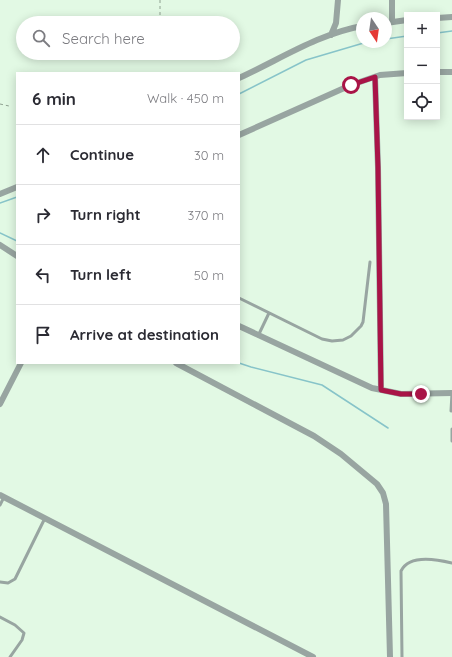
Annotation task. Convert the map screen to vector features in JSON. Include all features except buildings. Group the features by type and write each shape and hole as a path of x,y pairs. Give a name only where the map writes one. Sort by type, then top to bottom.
{"street":[{"path":"331,35 336,22 338,0"},
{"path":"390,12 392,0"},
{"path":"440,18 452,17"},
{"path":"392,22 404,20"},
{"path":"240,78 291,52 331,35 356,28"},
{"path":"440,72 452,72"},
{"path":"240,135 351,85 375,77 404,73"},
{"path":"375,77 378,168 381,390"},
{"path":"0,194 16,187"},
{"path":"0,245 16,255"},
{"path":"240,327 356,382 381,390 406,394 452,393"},
{"path":"0,404 20,364"},
{"path":"178,364 314,436 347,458 372,478 380,487 386,504 390,657"},
{"path":"2,496 313,657"}],"lane":[{"path":"240,298 322,339 332,341 347,338 358,330 363,322 370,262"},
{"path":"258,336 269,313"},
{"path":"451,410 452,393"},
{"path":"452,429 452,441"},
{"path":"0,505 2,496"},
{"path":"0,582 8,583 15,579 45,518"},
{"path":"402,657 402,568 410,561 415,560 427,559 452,563"},
{"path":"0,617 24,632 22,640 10,657"}],"path":[{"path":"160,0 160,16"},
{"path":"0,104 9,106"}],"waterway":[{"path":"440,33 452,31"},
{"path":"392,38 404,36"},
{"path":"240,93 306,60 356,45"},
{"path":"0,203 16,197"},
{"path":"0,233 16,241"},
{"path":"240,363 322,385 388,428"}],"route":[{"path":"351,85 375,77 377,108 382,364 381,390 401,394 421,394"}]}
